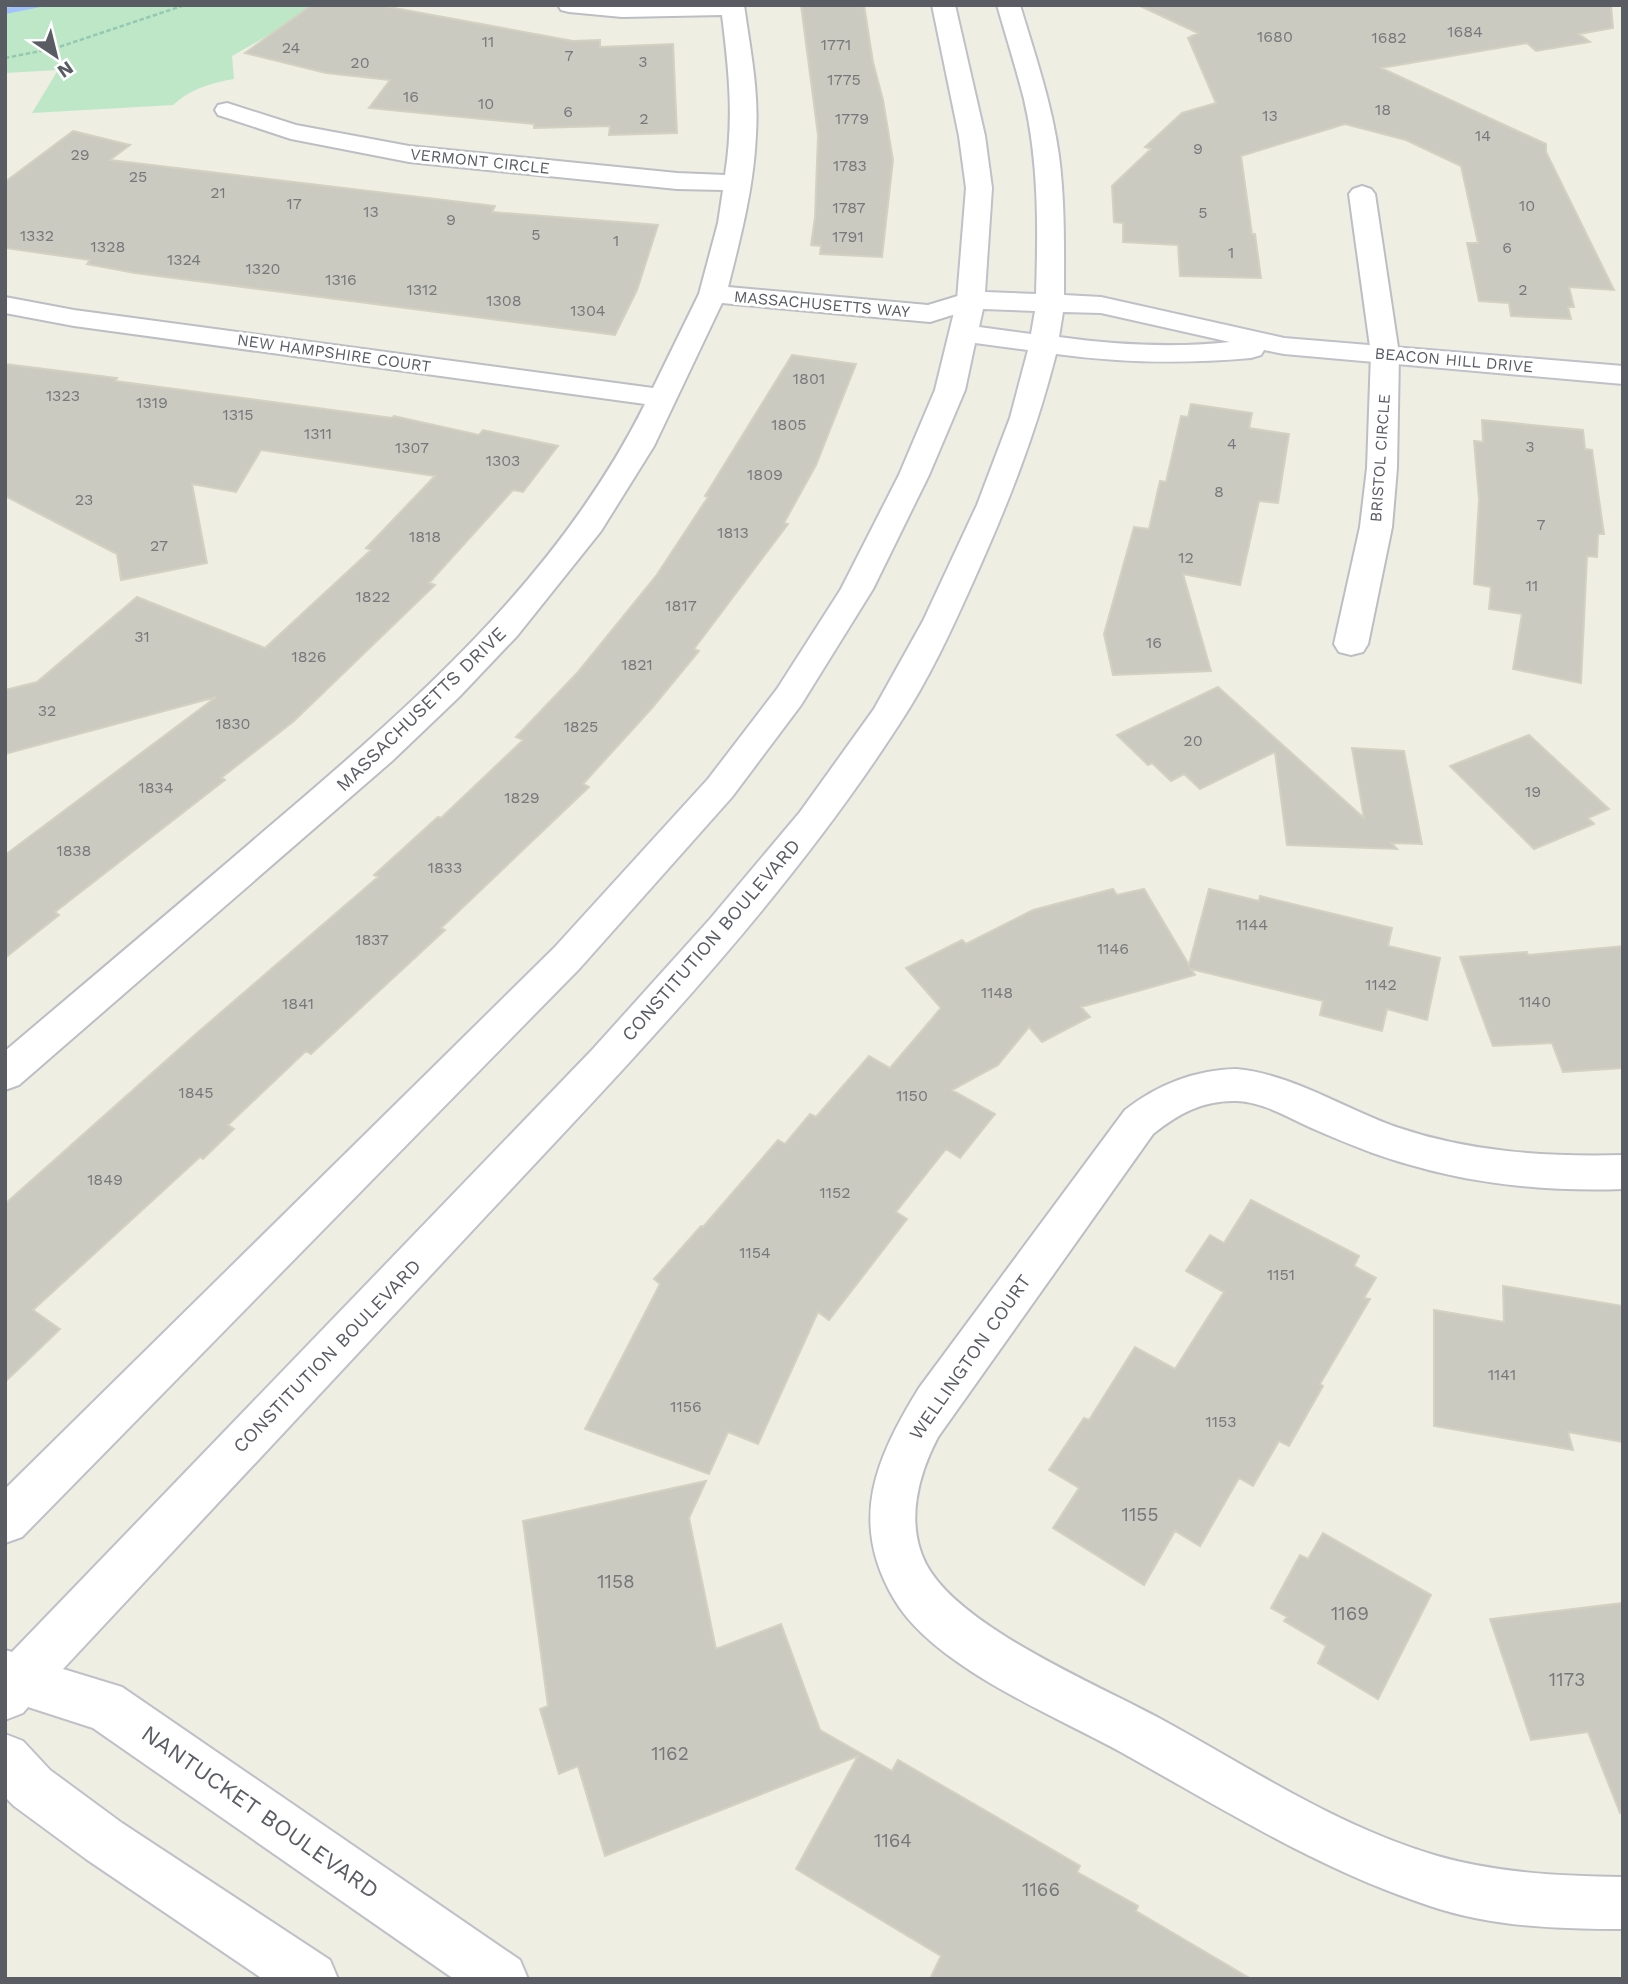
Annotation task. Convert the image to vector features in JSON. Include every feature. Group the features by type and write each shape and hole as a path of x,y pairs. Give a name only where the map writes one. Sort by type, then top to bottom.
{"street":[{"path":"569,5 622,9 732,6"},
{"path":"5,1521 567,958 720,788 789,697 857,589 914,475 950,390 967,317 979,188 970,125 943,5"},
{"name":"CONSTITUTION BOULEVARD","path":"10,1682 606,1061 723,929 813,821 888,715 939,621 992,505 1025,418 1044,344 1050,303 1051,222 1046,156 1036,100 1008,5"},
{"name":"MASSACHUSETTS DRIVE","path":"5,1074 380,752 447,689 505,628 590,524 639,446 713,294 739,183 744,134 742,79 732,6"},
{"name":"VERMONT CIRCLE","path":"227,110 291,132 409,154 677,181 739,183"},
{"name":"BRISTOL CIRCLE","path":"1350,644 1376,527 1382,468 1385,354 1362,194"},
{"name":"MASSACHUSETTS WAY","path":"713,294 967,317"},
{"name":"BEACON HILL DRIVE","path":"967,317 1050,303 1112,306 1284,346 1623,375"},
{"name":"NEW HAMPSHIRE COURT","path":"5,305 74,318 664,398"},
{"name":"BEACON HILL DRIVE","path":"967,317 1044,344 1099,351 1188,355 1284,346"},
{"name":"WELLINGTON COURT","path":"1623,1172 1545,1172 1444,1157 1394,1143 1263,1090 1239,1085 1215,1086 1187,1093 1161,1104 1139,1122 935,1402 909,1444 895,1479 891,1511 894,1543 906,1576 928,1604 959,1633 1274,1808 1362,1855 1432,1880 1508,1897 1558,1903 1623,1903"},
{"name":"NANTUCKET BOULEVARD","path":"10,1682 104,1705 501,1979"},
{"path":"5,1759 32,1788 104,1841 311,1979"}],"path":[{"path":"5,58 56,48 185,5"}],"green space":[{"path":"5,5 321,5 232,56 234,79 201,88 173,105 32,113 58,70 5,73"}],"building":[{"path":"312,5 378,5 573,41 600,40 600,47 673,44 677,133 609,135 610,126 534,128 534,124 369,108 390,80 326,73 245,53"},
{"path":"801,5 864,5 893,160 882,257 820,254 821,246 811,245 815,217 818,135"},
{"path":"1138,5 1611,5 1613,28 1579,34 1590,42 1536,51 1527,43 1381,68 1546,144 1546,152 1614,290 1569,287 1574,307 1568,307 1571,319 1511,316 1509,303 1479,301 1467,243 1478,243 1461,166 1406,140 1345,124 1241,156 1261,278 1180,276 1178,245 1123,242 1123,223 1114,222 1112,186 1151,149 1145,147 1182,113 1216,103 1188,38 1198,33"},
{"path":"73,131 130,145 110,160 495,206 492,212 658,225 637,290 615,335 135,273 87,264 90,260 5,248 5,182"},
{"path":"792,355 856,364 816,465 784,523 788,524 694,649 699,651 583,784 589,787 441,928 445,930 311,1054 306,1051 228,1125 234,1129 203,1159 200,1157 33,1310 60,1329 5,1382 5,1204 378,877 374,875 438,817 441,818 523,740 516,737 578,672 656,576 708,497 705,496"},
{"path":"5,364 117,378 115,381 392,418 394,416 479,435 483,430 558,446 523,492 513,490 429,583 435,585 294,721 221,778 225,780 55,912 59,915 5,958 5,855 216,697 5,754 5,690 37,682 137,597 265,648 371,550 366,548 435,476 261,450 236,492 192,484 207,563 121,580 117,554 5,496"},
{"path":"1191,404 1252,413 1249,428 1289,434 1278,503 1259,501 1240,585 1183,574 1211,671 1113,675 1104,634 1134,527 1149,529 1160,481 1166,482 1181,416 1188,417"},
{"path":"1482,420 1583,430 1585,449 1592,450 1604,534 1598,534 1597,557 1587,556 1581,683 1513,669 1522,614 1489,609 1491,587 1474,584 1479,500 1474,441 1483,442"},
{"path":"1218,687 1364,818 1352,748 1404,751 1422,844 1391,843 1397,849 1287,845 1275,752 1200,789 1184,774 1171,781 1152,763 1148,765 1117,735"},
{"path":"1529,735 1609,809 1588,818 1594,824 1534,849 1450,766"},
{"path":"1113,889 1117,895 1144,889 1189,965 1209,889 1259,901 1260,896 1392,928 1388,946 1440,958 1427,1020 1387,1009 1382,1031 1320,1015 1323,1001 1191,969 1195,975 1081,1007 1090,1017 1042,1042 1029,1027 998,1065 952,1090 995,1114 960,1158 946,1149 896,1212 907,1219 829,1320 818,1312 758,1444 728,1432 709,1474 585,1429 660,1284 654,1279 778,1140 785,1144 810,1114 816,1117 869,1056 890,1068 941,1008 906,968 962,940 966,944 1033,910"},
{"path":"1623,946 1623,1068 1563,1072 1552,1043 1493,1046 1460,957 1527,952 1528,955"},
{"path":"1251,1200 1359,1256 1354,1266 1376,1278 1364,1298 1370,1299 1320,1384 1323,1386 1289,1446 1279,1441 1253,1486 1239,1478 1200,1546 1175,1531 1144,1585 1053,1528 1079,1488 1049,1470 1084,1418 1089,1420 1135,1347 1175,1369 1224,1292 1186,1271 1210,1235 1224,1243"},
{"path":"1503,1286 1623,1306 1623,1442 1568,1432 1573,1450 1434,1426 1434,1310 1504,1322"},
{"path":"706,1481 689,1518 716,1649 781,1624 820,1730 892,1771 898,1760 1080,1866 1077,1872 1138,1906 1136,1911 1251,1979 930,1979 941,1956 796,1869 858,1756 605,1856 578,1766 559,1774 540,1709 548,1706 523,1521"},
{"path":"1323,1533 1431,1595 1378,1699 1318,1663 1326,1646 1284,1621 1287,1617 1271,1608 1300,1555 1308,1559"},
{"path":"1623,1603 1623,1812 1620,1813 1588,1732 1531,1740 1490,1619"}],"waterway":[{"path":"5,11 46,5"}]}
